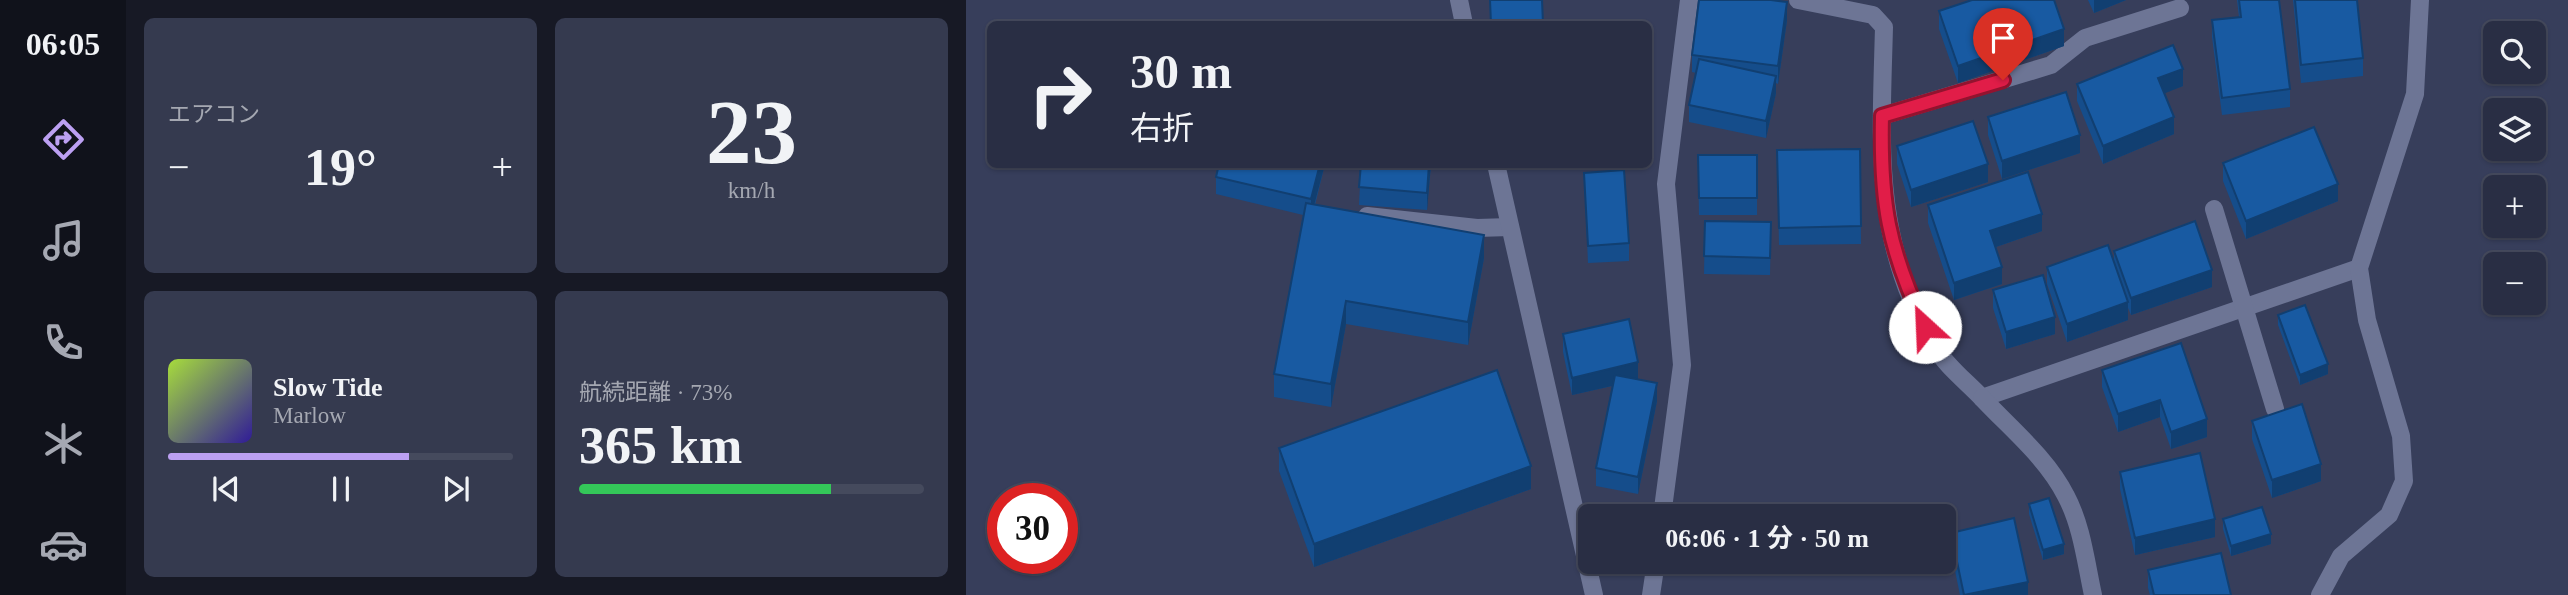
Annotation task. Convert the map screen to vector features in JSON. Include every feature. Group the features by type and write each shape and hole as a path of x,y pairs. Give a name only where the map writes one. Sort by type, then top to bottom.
{"street":[{"path":"1459,0 1463,21"},
{"path":"1664,504 1682,365 1666,184 1689,0"},
{"path":"1798,0 1873,15 1884,27 1881,172 1887,226 1904,282 1936,349 2044,463 2067,497 2079,532 2094,595"},
{"path":"2320,595 2341,556 2389,515 2404,481 2401,436 2367,320 2359,268 2415,94 2420,0"},
{"path":"1882,116 2051,65 2085,38 2180,8"},
{"path":"1497,168 1594,595"},
{"path":"2214,209 2275,409"},
{"path":"1344,213 1477,228 1510,227"},
{"path":"1982,398 2359,268"},
{"path":"1651,595 1654,574"}],"building":[{"path":"1490,0 1542,0 1543,21 1491,21"},
{"path":"1699,0 1787,2 1778,66 1692,55"},
{"path":"1972,0 2054,0 2064,29 1958,66 1939,11"},
{"path":"2239,0 2279,0 2290,89 2222,98 2212,20 2241,17"},
{"path":"2295,0 2357,0 2363,58 2301,65"},
{"path":"2173,45 2183,69 2158,78 2174,117 2103,146 2077,84"},
{"path":"1699,59 1776,76 1766,121 1689,105"},
{"path":"2066,92 2080,135 2002,161 1988,117"},
{"path":"1973,121 1988,164 1911,190 1897,146"},
{"path":"2314,127 2338,184 2246,221 2223,163"},
{"path":"1860,149 1861,226 1779,228 1777,150"},
{"path":"1698,155 1757,155 1757,198 1699,198"},
{"path":"1218,168 1319,168 1311,199 1216,177"},
{"path":"1361,168 1429,168 1427,193 1359,187"},
{"path":"1624,170 1629,243 1588,246 1584,173"},
{"path":"2028,172 2042,214 1990,231 2002,267 1954,283 1928,205"},
{"path":"1306,203 1484,235 1468,322 1346,301 1331,384 1274,374"},
{"path":"1705,221 1771,222 1770,258 1704,256"},
{"path":"2195,221 2212,270 2131,298 2114,251"},
{"path":"2108,245 2128,302 2067,324 2047,267"},
{"path":"2043,275 2055,317 2006,332 1993,290"},
{"path":"2305,305 2328,364 2300,375 2278,315"},
{"path":"1629,319 1638,362 1572,378 1563,334"},
{"path":"2181,343 2207,419 2171,432 2160,400 2118,414 2102,370"},
{"path":"1497,370 1531,466 1314,544 1279,448"},
{"path":"1615,375 1657,383 1638,477 1596,468"},
{"path":"2302,404 2321,464 2272,480 2252,421"},
{"path":"2200,453 2215,519 2135,538 2120,472"},
{"path":"2049,498 2064,544 2043,550 2029,504"},
{"path":"2262,507 2271,534 2231,546 2223,519"},
{"path":"2014,518 2028,582 1964,595 1956,557 1956,532"},
{"path":"2221,553 2231,595 2154,595 2148,570"}],"route":[{"path":"1925,327 1904,282 1887,226 1881,172 1882,116 2003,80"}]}
